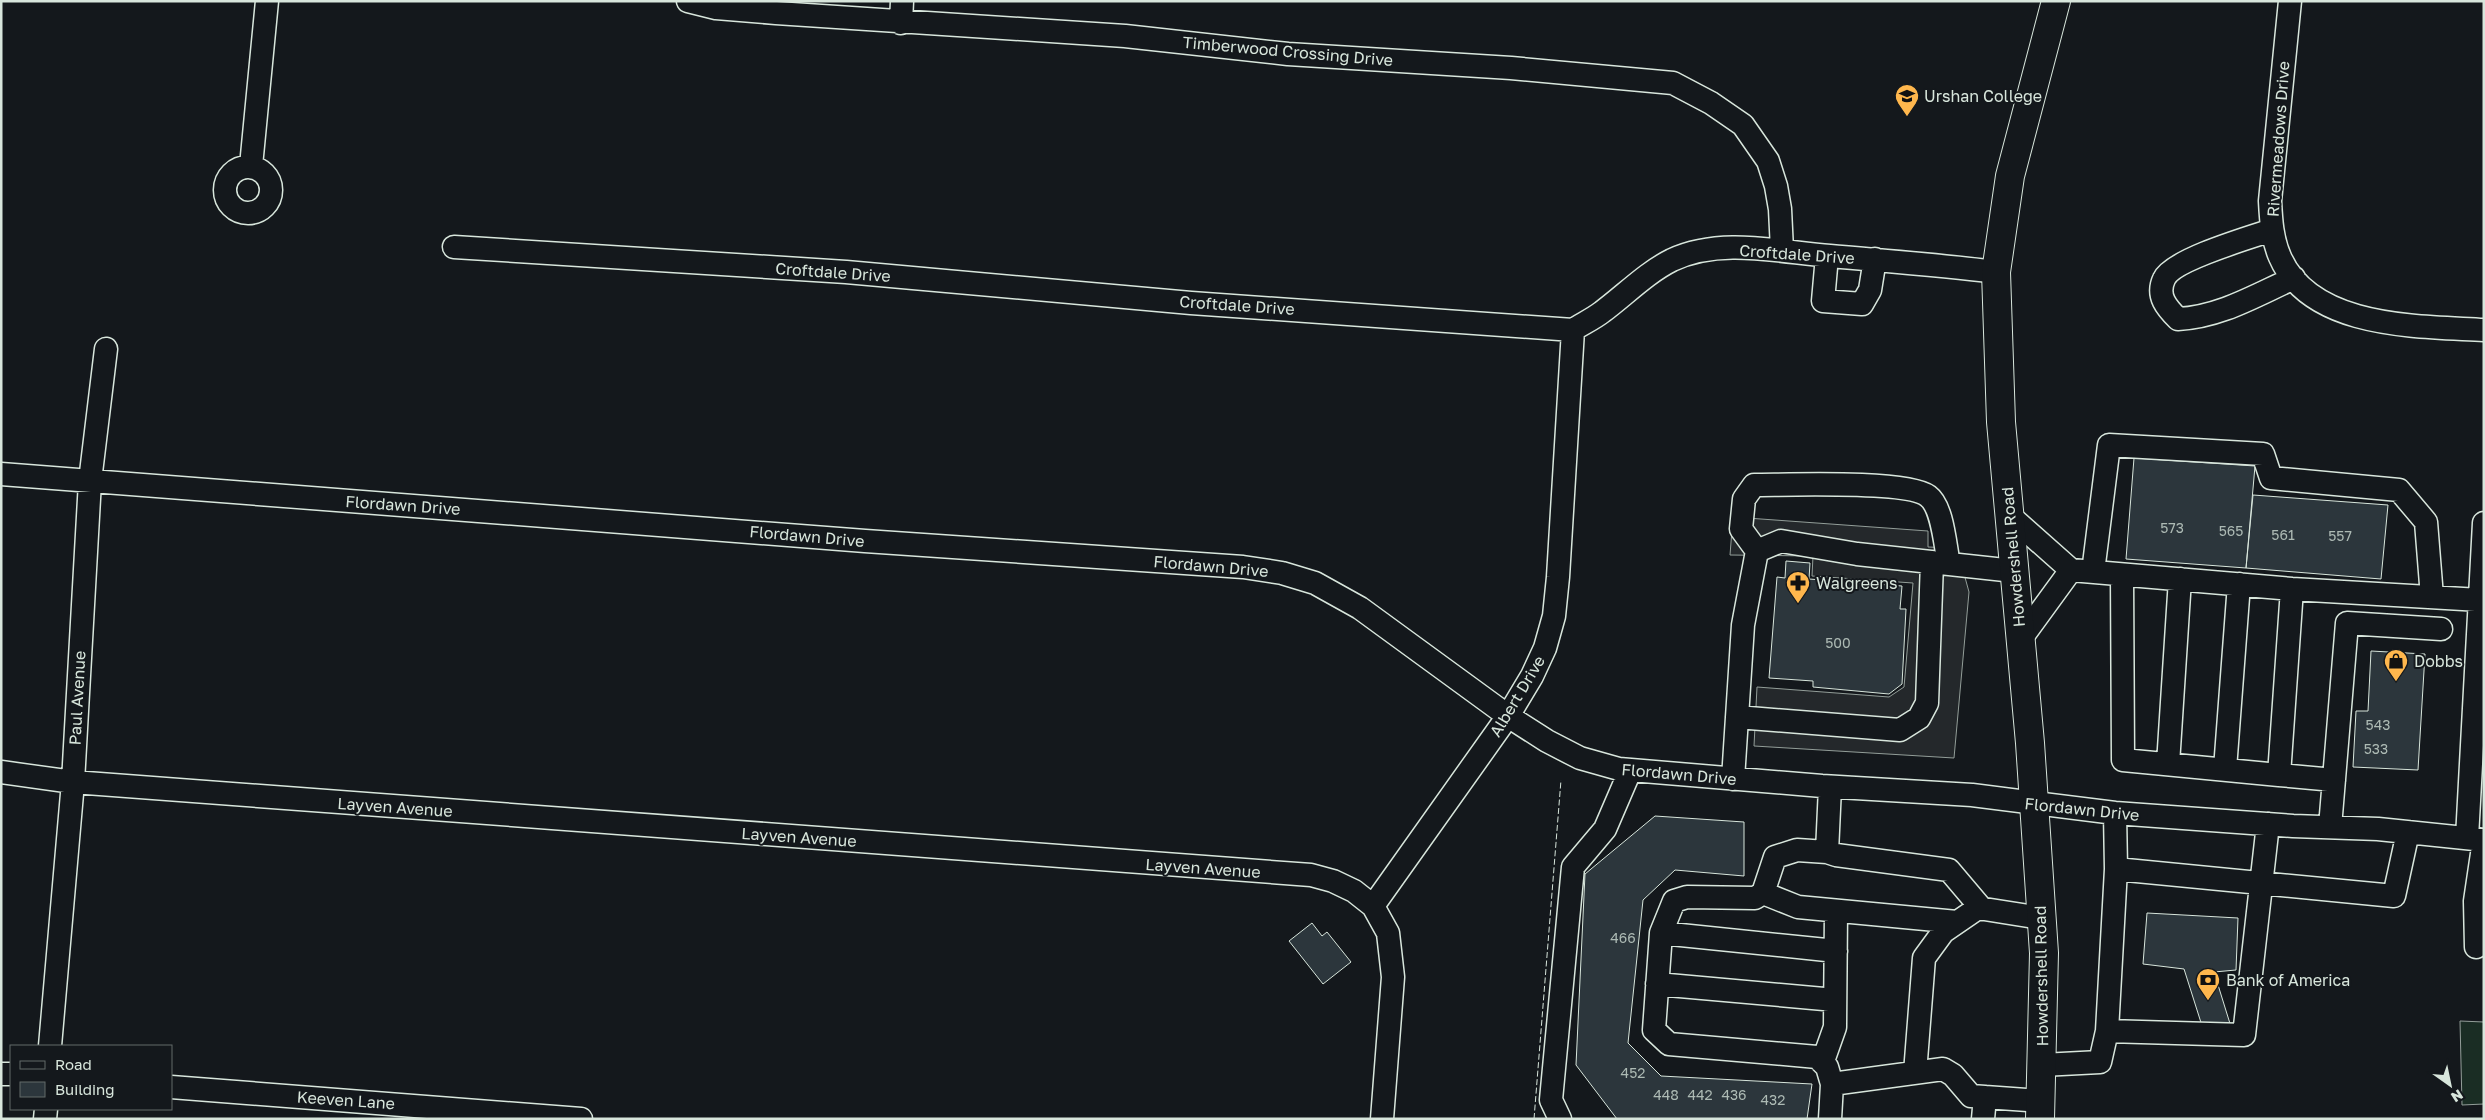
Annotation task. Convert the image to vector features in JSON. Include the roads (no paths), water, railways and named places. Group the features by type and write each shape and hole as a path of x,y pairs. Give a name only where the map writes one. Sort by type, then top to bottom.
{"main road":[{"name":"Howdershell Road","path":"2040,1110 2044,953 2034,804 2002,422 1996,272 2010,176 2056,1"}],"street":[{"path":"251,166 267,1"},
{"name":"Timberwood Crossing Drive","path":"688,1 716,8 902,12 1288,54 1511,68 1672,83 1711,103 1743,125 1768,161 1776,186 1780,209 1782,250"},
{"name":"Rivermeadows Drive","path":"2290,1 2270,201 2272,230 2280,258 2294,278 2311,295 2330,308 2376,321 2484,330"},
{"path":"2272,230 2207,253 2179,266 2164,277 2161,291 2166,307 2178,319 2198,318 2218,313 2294,278"},
{"name":"Croftdale Drive","path":"454,247 846,272 1191,303 1573,330 1601,312 1639,281 1672,260 1700,251 1737,248 1782,250 1827,256 1924,263 1996,272"},
{"path":"1827,256 1823,301 1862,304 1870,290 1875,259"},
{"name":"Albert Drive","path":"1373,906 1508,716 1545,648 1554,616 1573,330"},
{"name":"Paul Avenue","path":"50,1045 72,782 90,482 106,349"},
{"path":"2020,640 2082,571 2109,445 2263,454 2271,478 2398,490 2426,522 2432,597"},
{"name":"Flordawn Drive","path":"1,474 893,543 1243,567 1282,573 1315,583 1360,608 1508,716 1547,741 1580,758 1630,770 1830,787 1963,795 2115,813 2408,832 2478,840"},
{"path":"1733,779 1737,717 1743,625 1757,551 1741,529 1744,499 1754,485 1828,484 1912,488 1929,496 1940,513 1940,563 1927,703 1919,718 1900,730 1737,717"},
{"path":"2009,515 2082,571 2292,589 2480,600"},
{"path":"2476,947 2474,926 2480,885 2478,840 2480,600 2484,523"},
{"path":"1757,551 1781,542 1857,554 2014,571"},
{"path":"2122,575 2122,760 2334,780"},
{"path":"2168,764 2180,579"},
{"path":"2224,769 2238,584"},
{"path":"2279,774 2292,589"},
{"path":"2330,827 2349,592"},
{"path":"2347,623 2441,629"},
{"path":"1560,1119 1551,1100 1573,867 1605,829 1630,770"},
{"name":"Layven Avenue","path":"1,772 72,782 1310,875 1333,881 1354,891 1373,906 1388,933 1393,977 1382,1119"},
{"path":"1827,852 1830,787"},
{"path":"2042,1065 2100,1062 2107,1031 2116,868 2115,813"},
{"path":"2107,1031 2244,1035 2268,824"},
{"path":"2116,868 2394,896 2408,832"},
{"path":"1830,1119 1832,1084 1823,1061 1817,1057 1669,1044 1654,1030 1661,933 1674,901 1687,897 1755,898 1763,893 1775,857 1797,850 1827,852 1836,855 1949,870 1982,909"},
{"path":"1763,893 1798,907 1957,922"},
{"path":"1915,1074 1924,958 1942,932 1978,908 2041,918"},
{"path":"1823,1061 1835,1027 1836,911"},
{"path":"1661,933 1836,951"},
{"path":"1658,984 1835,1000"},
{"path":"1832,1084 1942,1069 1954,1075 1971,1096 1984,1108 2040,1110"},
{"name":"Keeven Lane","path":"172,1087 581,1119"}],"place":[{"name":"Urshan College","path":"1907,117"},
{"name":"Walgreens","path":"1798,604"},
{"name":"Dobbs","path":"2396,682"},
{"name":"Bank of America","path":"2208,1001"}]}
